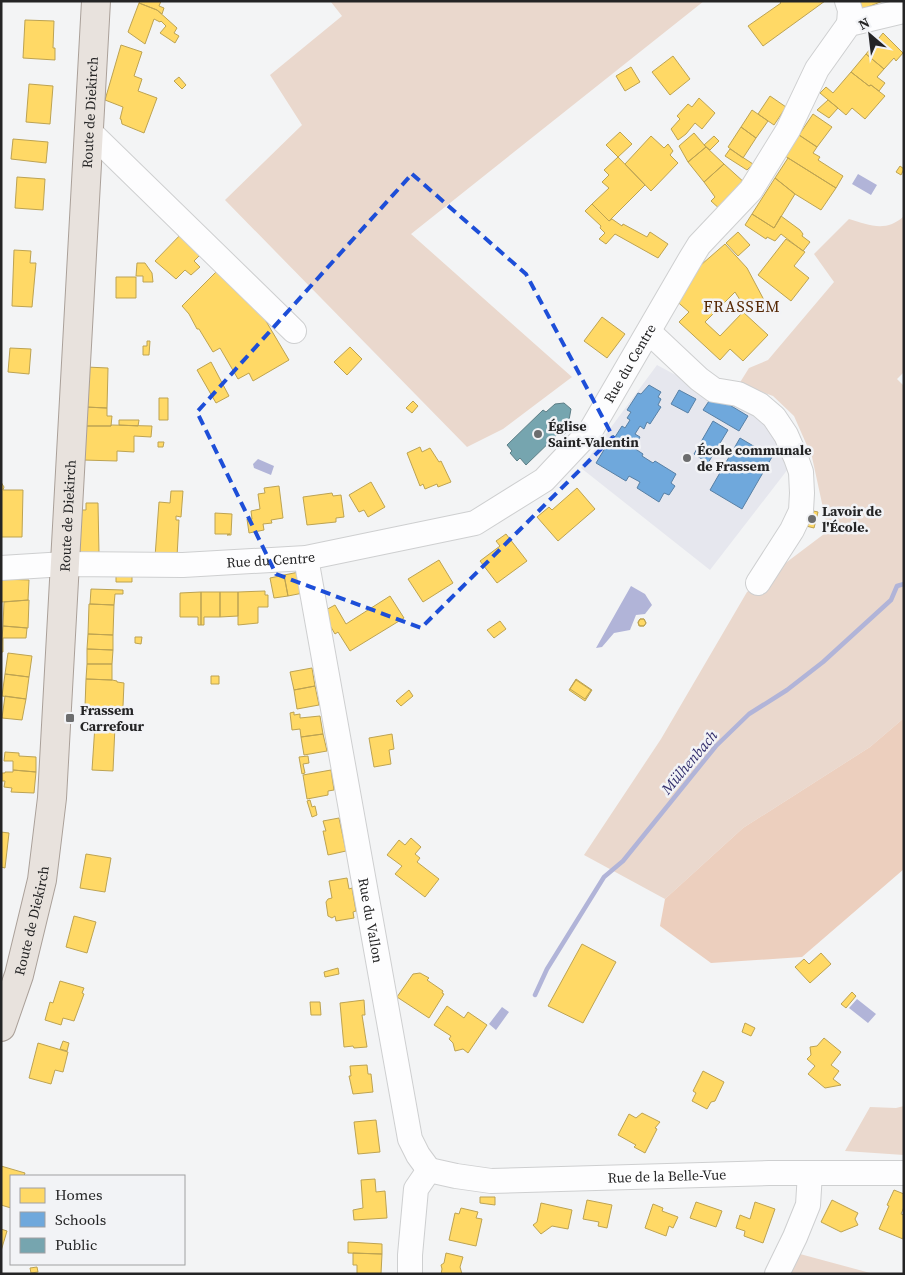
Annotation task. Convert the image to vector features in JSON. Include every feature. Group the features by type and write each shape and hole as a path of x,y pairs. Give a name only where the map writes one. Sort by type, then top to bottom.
{"main road":[{"name":"Route de Diekirch","path":"1,1027 19,975 42,880 52,798 96,1"}],"street":[{"name":"Rue du Centre","path":"1,568 64,564 183,565 306,558 475,523 544,480 592,430 699,245 751,190 788,130 817,69 848,13 904,11"},
{"path":"88,130 294,331"},
{"path":"649,332 699,380 714,390 738,394 760,405 774,417 786,435 796,458 801,479 801,511 792,530 758,583"},
{"name":"Rue du Vallon","path":"306,558 410,1138 418,1155 429,1170"},
{"path":"410,1274 416,1189 429,1170"},
{"name":"Rue de la Belle-Vue","path":"429,1170 491,1181 810,1173 904,1173"},
{"path":"777,1274 808,1205 810,1173"}],"highlighted area":[{"path":"412,174 526,274 613,437 421,628 276,574 197,412"}],"shaded area":[{"path":"332,1 704,1 411,234 572,377 503,429 467,447 225,200 302,125 270,75 342,16"},
{"path":"904,216 904,372 897,379 904,386 904,718 870,747 743,828 665,899 584,855 661,739 747,592 828,531 812,457 794,416 773,396 739,384 749,368 768,360 834,282 814,254 849,219 870,225 884,226"},
{"name":"École communale de Frassem","path":"657,365 700,388 738,402 768,424 788,469 710,570 581,468"},
{"path":"904,718 904,869 802,957 711,963 660,926 665,899 743,828 870,747"},
{"path":"904,1106 904,1155 845,1151 870,1107 896,1108"},
{"path":"800,1254 874,1274 789,1274"}],"water":[{"path":"858,174 877,185 871,195 852,184"},
{"path":"258,459 274,466 271,475 254,468 253,464"},
{"path":"631,586 645,594 652,605 645,614 636,615 630,630 614,633 602,647 596,648"},
{"path":"857,999 876,1014 868,1023 849,1008"},
{"path":"502,1007 509,1012 496,1030 489,1024"}],"building: Homes":[{"path":"140,1 161,1 159,6 164,8 162,14 139,3"},
{"path":"779,1 825,1 763,46 748,26 781,3"},
{"path":"858,1 883,1 860,10"},
{"path":"139,3 157,10 177,28 174,33 179,36 175,43 160,33 166,26 161,21 154,19 145,44 128,32"},
{"path":"25,20 54,21 53,48 55,48 55,60 23,58"},
{"path":"883,33 903,53 896,61 894,58 884,69 866,54"},
{"path":"121,45 142,52 134,76 142,79 138,91 157,98 144,133 122,124 120,119 123,107 105,100"},
{"path":"866,54 884,69 877,77 885,83 879,91 851,72"},
{"path":"673,56 690,79 670,95 652,72"},
{"path":"631,67 640,82 625,91 616,76"},
{"path":"851,72 885,96 865,119 852,108 846,115 820,93 826,87 833,93"},
{"path":"179,77 186,85 182,89 174,81"},
{"path":"29,84 53,86 50,124 26,122"},
{"path":"770,96 786,107 774,125 758,114"},
{"path":"699,98 715,113 702,129 695,123 678,140 671,129 680,119 677,116 688,104 692,107"},
{"path":"828,100 838,108 829,118 817,110"},
{"path":"752,110 768,121 756,138 741,127"},
{"path":"813,114 832,127 817,147 799,135"},
{"path":"741,127 756,138 743,158 728,147"},
{"path":"620,132 632,144 618,157 606,145"},
{"path":"694,133 706,147 688,162 679,146"},
{"path":"799,135 817,147 813,153 820,157 818,160 843,176 836,188 785,156"},
{"path":"651,136 664,148 668,144 673,151 670,155 678,163 651,191 625,164"},
{"path":"714,136 719,141 710,150 704,145"},
{"path":"13,139 48,142 46,163 11,159"},
{"path":"706,147 724,164 704,182 688,162"},
{"path":"730,149 753,164 747,170 725,156"},
{"path":"618,157 645,185 609,221 592,204 609,188 602,182 609,175 604,170"},
{"path":"788,158 836,188 821,210 795,194 775,178"},
{"path":"724,164 746,184 722,211 711,201 715,197 704,182"},
{"path":"900,166 904,169 901,175 896,172"},
{"path":"17,177 45,179 43,210 15,208"},
{"path":"775,178 795,194 774,228 752,214"},
{"path":"592,204 609,221 612,219 622,226 623,224 647,237 650,232 668,244 658,258 615,234 606,244 599,239 605,233 600,228 601,226 585,211"},
{"path":"752,214 774,228 781,216 800,230 803,234 802,236 810,242 803,251 781,234 775,241 767,237 766,239 745,225"},
{"path":"185,230 203,252 194,261 200,267 191,275 185,270 176,279 155,261"},
{"path":"738,232 750,245 738,256 726,243"},
{"path":"786,239 805,252 794,266 809,278 791,301 758,275"},
{"path":"725,244 747,268 764,300 747,311 735,292 705,322 720,336 743,312 768,335 743,361 730,349 720,360 679,322 689,312 673,298 694,271"},
{"path":"14,250 31,251 30,263 36,263 32,307 12,306"},
{"path":"137,263 145,263 152,273 153,282 143,282 143,276 136,276"},
{"path":"221,267 260,311 289,360 253,381 249,373 238,379 220,348 213,352 182,306"},
{"path":"116,277 136,277 136,298 116,298"},
{"path":"602,317 625,334 607,358 584,341"},
{"path":"147,341 150,341 149,355 143,355 143,346 147,346"},
{"path":"350,347 362,359 347,375 334,362"},
{"path":"10,348 31,349 29,374 8,372"},
{"path":"211,362 229,396 216,403 197,370"},
{"path":"86,367 108,368 107,408 85,407"},
{"path":"159,398 168,398 168,420 159,420"},
{"path":"413,401 418,406 412,413 406,408"},
{"path":"85,407 107,408 107,416 112,416 111,426 84,426"},
{"path":"119,420 139,420 138,426 119,425"},
{"path":"84,426 152,426 151,437 134,436 134,452 117,451 117,461 83,460"},
{"path":"158,442 164,442 163,447 158,447"},
{"path":"420,447 422,452 430,448 439,462 441,461 451,482 438,487 437,484 425,489 423,484 420,486 407,453"},
{"path":"1,482 4,487 3,490 23,490 22,537 1,537"},
{"path":"371,482 385,507 368,517 364,510 359,512 349,495"},
{"path":"279,486 283,518 271,520 272,523 263,524 264,530 249,533 247,519 252,519 251,511 260,509 258,494 265,493 264,488"},
{"path":"577,488 595,509 558,541 537,517 549,507 552,510"},
{"path":"171,491 183,491 181,517 176,516 176,520 179,520 177,557 155,557 159,502 170,503"},
{"path":"332,493 333,496 341,495 344,517 336,518 336,522 307,525 303,497"},
{"path":"86,503 98,503 99,554 78,554 79,510 86,510"},
{"name":"Lavoir de l'École.","path":"809,510 818,512 814,528 806,526"},
{"path":"215,513 232,514 231,535 215,534"},
{"path":"506,534 527,561 497,583 480,561 500,546 496,541"},
{"path":"439,560 453,583 423,602 408,579"},
{"path":"299,572 303,593 288,596 284,575"},
{"path":"116,574 132,574 132,582 116,582"},
{"path":"284,575 288,596 274,598 270,578"},
{"path":"1,579 29,580 28,600 1,602"},
{"path":"91,589 123,590 123,594 115,594 114,605 90,604"},
{"path":"265,591 265,595 268,595 268,607 258,607 258,623 238,625 238,592"},
{"path":"201,592 220,592 220,617 204,617 204,625 201,625"},
{"path":"201,592 201,625 198,625 198,617 180,617 180,593"},
{"path":"220,592 238,592 238,616 220,617"},
{"path":"390,596 404,618 350,651 338,632 335,634 322,612 335,605 346,624"},
{"path":"29,600 28,628 3,626 4,602"},
{"path":"89,604 114,605 113,635 88,634"},
{"path":"640,619 644,619 646,623 644,626 639,626 638,622"},
{"path":"640,619 644,619 646,623 644,626 640,626 638,623"},
{"path":"500,621 506,629 494,638 487,630"},
{"path":"3,626 27,628 26,638 3,638 3,652 1,652"},
{"path":"88,634 113,635 113,650 87,649"},
{"path":"135,637 142,637 141,644 135,643"},
{"path":"87,649 113,650 112,664 87,664"},
{"path":"8,653 32,656 29,677 5,674"},
{"path":"87,664 112,664 112,680 86,679"},
{"path":"312,668 315,686 294,690 290,672"},
{"path":"5,674 29,677 26,699 2,696"},
{"path":"211,676 219,676 219,684 211,684"},
{"path":"86,679 112,680 124,683 123,706 120,709 85,707"},
{"path":"576,679 592,690 585,701 569,690"},
{"path":"576,680 591,690 585,699 570,689"},
{"path":"315,686 319,705 297,709 294,690"},
{"path":"409,690 413,696 401,706 396,701"},
{"path":"5,696 26,699 22,720 2,718"},
{"path":"294,712 294,715 300,714 300,718 320,716 323,734 301,737 300,729 292,730 290,713"},
{"path":"95,725 115,726 113,771 92,770"},
{"path":"323,734 327,751 304,755 301,737"},
{"path":"392,734 394,749 389,750 391,764 374,767 369,738"},
{"path":"5,752 19,753 19,756 36,757 36,772 13,770 13,761 4,761"},
{"path":"308,756 309,763 303,764 305,773 302,774 299,757"},
{"path":"13,770 36,772 34,793 11,792 12,788 4,787 5,781 2,781 2,773 13,772"},
{"path":"331,770 334,790 328,791 328,795 307,799 303,775"},
{"path":"310,800 312,807 315,806 317,815 312,817 307,801"},
{"path":"339,818 346,851 328,855 323,831 326,831 323,821"},
{"path":"1,832 9,833 5,868 1,867"},
{"path":"411,838 421,847 415,854 420,858 417,862 439,879 425,897 395,874 402,866 387,855 399,840 405,845"},
{"path":"86,854 111,858 105,892 80,888"},
{"path":"347,878 349,889 352,888 356,911 353,912 354,918 336,921 335,916 332,918 328,916 326,902 332,898 329,881"},
{"path":"74,916 96,922 87,953 66,947"},
{"path":"582,944 616,962 583,1023 548,1006"},
{"path":"821,953 831,964 810,983 795,967 804,959 809,964"},
{"path":"338,968 339,974 325,977 324,972"},
{"path":"420,973 429,978 427,980 443,991 442,993 444,994 429,1018 397,997 413,974"},
{"path":"60,981 84,988 82,993 84,994 74,1021 63,1018 61,1025 45,1020 50,1002 53,1003"},
{"path":"852,992 856,996 846,1008 841,1004"},
{"path":"364,1000 365,1015 362,1015 367,1047 344,1047 340,1003"},
{"path":"310,1002 320,1002 321,1015 311,1015"},
{"path":"447,1006 464,1018 468,1012 487,1025 468,1053 463,1049 455,1051 453,1043 449,1039 451,1036 434,1025"},
{"path":"745,1023 755,1028 751,1036 742,1032"},
{"path":"824,1038 841,1052 831,1065 839,1071 833,1079 841,1085 825,1088 808,1074 815,1066 807,1059 811,1055 810,1047 817,1046"},
{"path":"63,1041 69,1043 67,1051 60,1049"},
{"path":"38,1043 68,1052 63,1072 55,1070 51,1084 29,1078"},
{"path":"367,1065 368,1074 371,1074 373,1092 353,1094 349,1076 351,1076 350,1066"},
{"path":"703,1071 724,1082 715,1101 711,1102 707,1109 692,1101 696,1093 693,1091"},
{"path":"642,1113 660,1122 655,1128 657,1129 645,1153 634,1147 636,1145 618,1135 629,1114 636,1118"},
{"path":"376,1120 380,1152 358,1154 354,1122"},
{"path":"1,1166 25,1173 24,1175 10,1175 10,1208 1,1205"},
{"path":"375,1179 376,1192 385,1191 387,1218 354,1220 353,1210 363,1208 361,1180"},
{"path":"894,1190 904,1194 904,1207 901,1214 904,1215 903,1239 879,1229"},
{"path":"480,1197 495,1197 495,1205 480,1203"},
{"path":"587,1200 612,1205 607,1228 598,1226 599,1222 583,1219"},
{"path":"832,1200 858,1213 855,1219 858,1225 841,1232 821,1222"},
{"path":"696,1202 722,1211 716,1227 690,1218"},
{"path":"755,1202 775,1209 763,1243 744,1236 745,1231 736,1228 740,1215 750,1219"},
{"path":"541,1203 572,1210 568,1229 552,1226 541,1234 533,1225 537,1222"},
{"path":"653,1204 663,1208 662,1211 678,1217 673,1228 669,1226 666,1236 645,1228"},
{"path":"461,1208 478,1212 476,1218 482,1219 476,1246 449,1240 455,1213 459,1214"},
{"path":"1,1229 7,1231 1,1251"},
{"path":"348,1242 382,1244 382,1254 348,1253"},
{"path":"353,1253 382,1254 381,1274 357,1274 357,1265 353,1265"},
{"path":"446,1253 463,1257 460,1267 462,1274 441,1274 441,1265 444,1263"},
{"path":"37,1267 38,1272 31,1273 30,1268"}],"building: Schools":[{"path":"649,385 661,392 658,397 661,399 658,405 661,407 650,424 647,422 644,429 640,426 635,434 640,437 634,448 653,463 655,461 676,474 671,483 675,486 669,495 664,493 659,502 637,488 640,482 629,476 626,481 596,463 613,435 615,437 622,426 625,428 630,420 627,418 631,412 627,410 638,393 641,394"},
{"path":"679,390 696,399 688,413 671,404"},
{"path":"713,395 748,416 739,431 703,410"},
{"path":"713,421 728,430 708,463 694,454"},
{"path":"740,438 772,457 742,509 710,490"}],"building: Public":[{"name":"Église Saint-Valentin","path":"564,403 571,409 569,420 574,425 563,436 560,432 526,465 520,458 517,461 510,453 512,451 507,445 543,410 546,412 555,404"}],"waterway":[{"name":"Mülhenbach","path":"535,995 547,969 604,877 623,861 716,746 749,714 787,690 823,662 891,600 897,586 904,584"}],"place":[{"name":"Église Saint-Valentin","path":"538,434"},
{"name":"École communale de Frassem","path":"687,458"},
{"name":"Lavoir de l'École.","path":"812,519"},
{"name":"Frassem Carrefour","path":"70,718"}],"district":[{"name":"FRASSEM","path":"742,306"}]}
